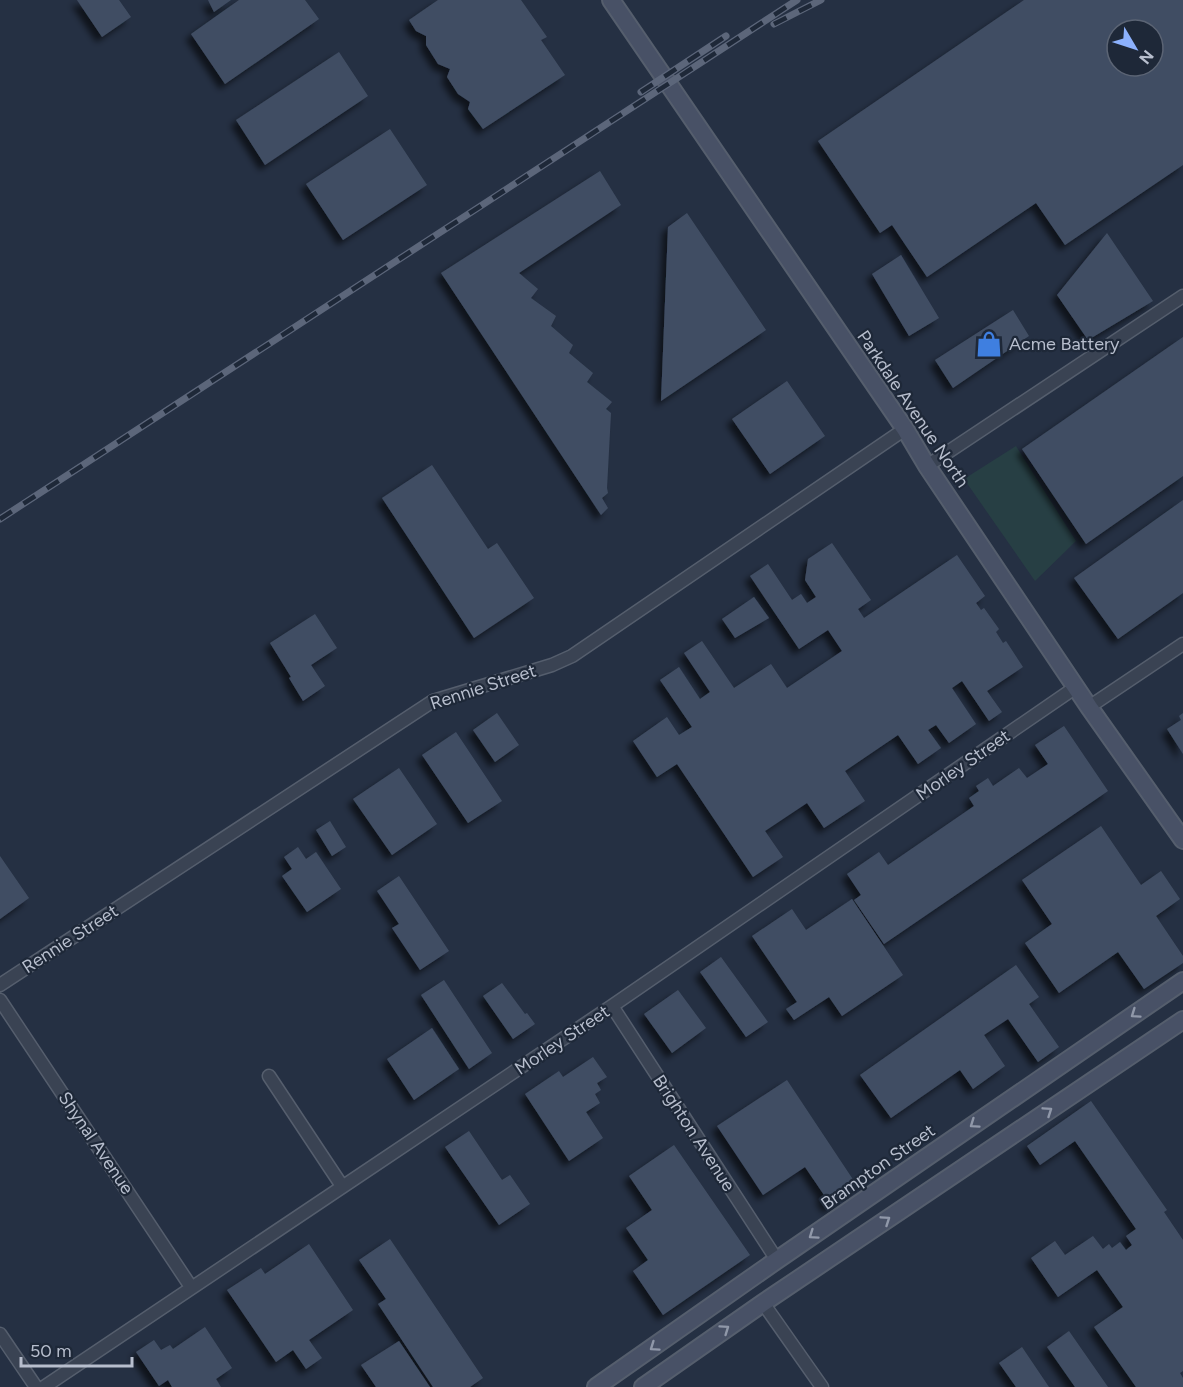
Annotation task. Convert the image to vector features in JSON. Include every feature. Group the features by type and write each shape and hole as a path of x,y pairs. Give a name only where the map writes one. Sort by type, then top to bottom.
{"street":[{"name":"Parkdale Avenue North","path":"611,0 905,429 927,466 1089,707 1183,840"},
{"path":"927,466 1183,296"},
{"name":"Rennie Street","path":"0,985 433,701 552,665 572,656 905,429"},
{"path":"1089,707 1183,644"},
{"name":"Morley Street","path":"44,1387 612,1006 1076,687"},
{"name":"Brampton Street","path":"603,1385 777,1260 1183,981"},
{"name":"Shynal Avenue","path":"0,1000 191,1287"},
{"name":"Brighton Avenue","path":"612,1006 777,1260"},
{"path":"643,1387 763,1303 1183,1020"},
{"path":"269,1076 342,1186"},
{"path":"763,1303 822,1387"},
{"path":"0,1334 36,1387"}],"green space":[{"path":"1016,446 1076,541 1035,581 964,479"}],"building":[{"path":"77,0 119,0 131,17 102,37"},
{"path":"208,0 231,0 214,12"},
{"path":"239,0 305,0 319,19 225,84 191,34"},
{"path":"438,0 521,0 547,37 541,40 565,75 483,129 468,109 470,102 458,94 447,77 450,69 438,64 426,45 426,36 416,31 409,20"},
{"path":"1024,0 1183,0 1183,165 1065,245 1036,203 927,277 892,225 880,233 818,141"},
{"path":"339,52 368,96 265,165 236,120"},
{"path":"390,129 427,185 343,240 306,184"},
{"path":"600,171 621,205 519,273 538,289 531,298 556,316 551,326 573,345 569,353 593,373 587,382 612,402 606,409 611,413 608,493 602,498 608,508 601,515 441,273"},
{"path":"687,213 766,330 661,401 668,227"},
{"path":"1107,233 1153,301 1088,340 1057,295"},
{"path":"901,255 939,318 909,336 872,274"},
{"name":"Acme Battery","path":"1013,310 1029,336 953,388 935,360"},
{"path":"1183,337 1183,476 1086,544 1022,449"},
{"path":"787,381 825,436 770,474 732,419"},
{"path":"432,465 488,549 497,543 534,598 474,638 382,498"},
{"path":"1183,500 1183,593 1118,639 1074,578"},
{"path":"832,543 871,600 858,609 864,618 957,555 985,596 976,603 981,610 984,608 999,629 996,632 1003,643 1006,641 1023,667 987,691 1002,712 989,721 962,681 952,688 976,724 949,743 936,725 928,730 941,748 918,764 898,735 845,771 865,801 824,828 807,803 765,831 783,857 753,877 677,764 657,777 633,741 667,717 679,735 692,727 660,680 679,667 700,699 710,692 684,653 702,641 734,688 771,664 787,688 842,651 828,630 799,649 750,576 768,564 792,600 801,594 807,603 816,597 805,580 808,559"},
{"path":"754,597 769,618 735,638 722,619"},
{"path":"315,614 337,648 311,665 325,686 303,701 270,643"},
{"path":"497,713 519,745 495,762 473,730"},
{"path":"1183,713 1183,754 1167,729 1181,720 1179,716"},
{"path":"1064,726 1108,791 884,944 854,900 861,895 847,874 879,852 888,865 974,806 969,798 979,791 976,786 988,778 993,786 1019,768 1027,778 1048,764 1035,745"},
{"path":"456,732 502,801 468,823 422,755"},
{"path":"399,768 437,824 392,855 353,799"},
{"path":"330,821 346,847 332,856 316,830"},
{"path":"1101,826 1141,885 1161,871 1180,899 1156,916 1183,956 1183,963 1144,989 1118,952 1059,993 1025,943 1052,924 1022,880"},
{"path":"298,847 306,859 316,852 341,889 307,912 282,876 292,869 284,857"},
{"path":"0,856 29,898 0,919"},
{"path":"399,876 449,951 420,970 392,928 399,924 377,891"},
{"path":"852,899 903,975 842,1016 829,997 794,1020 786,1009 797,1002 752,936 792,909 806,930"},
{"path":"721,957 768,1022 746,1037 700,972"},
{"path":"1016,965 1039,997 1029,1004 1059,1047 1038,1062 1008,1019 984,1035 1005,1066 973,1089 960,1070 891,1118 860,1075"},
{"path":"444,980 492,1053 469,1069 421,995"},
{"path":"502,983 535,1024 513,1039 483,996"},
{"path":"678,990 706,1028 672,1053 644,1014"},
{"path":"432,1028 459,1069 414,1100 387,1059"},
{"path":"593,1057 607,1077 597,1083 601,1090 595,1094 600,1103 586,1112 603,1138 569,1161 525,1094 559,1071 563,1077"},
{"path":"787,1080 854,1181 836,1194 841,1200 828,1208 821,1197 824,1195 805,1167 763,1195 717,1126"},
{"path":"1091,1101 1167,1210 1164,1212 1183,1240 1183,1371 1180,1373 1183,1378 1183,1387 1136,1387 1094,1327 1123,1307 1097,1270 1058,1297 1031,1258 1055,1241 1065,1255 1093,1236 1103,1249 1109,1244 1112,1248 1120,1242 1126,1250 1132,1245 1126,1236 1136,1229 1075,1141 1040,1165 1027,1146"},
{"path":"469,1131 502,1180 510,1175 530,1204 499,1225 445,1147"},
{"path":"674,1145 750,1255 663,1315 633,1271 648,1260 626,1228 652,1210 629,1176"},
{"path":"390,1239 483,1378 470,1387 433,1387 378,1304 386,1299 359,1260"},
{"path":"309,1244 353,1310 309,1340 322,1358 306,1369 293,1350 276,1362 227,1290 261,1268 265,1274"},
{"path":"205,1327 232,1368 216,1379 221,1387 172,1387 168,1380 159,1386 136,1352 154,1340 161,1350 170,1345 173,1349"},
{"path":"1069,1331 1108,1387 1075,1387 1047,1347"},
{"path":"399,1341 430,1387 376,1387 361,1365"},
{"path":"1022,1347 1049,1387 1016,1387 999,1363"}],"railway":[{"path":"0,519 797,0"},
{"path":"774,24 821,0"},
{"path":"641,92 726,36"}],"place":[{"name":"Acme Battery","path":"989,344"}]}
